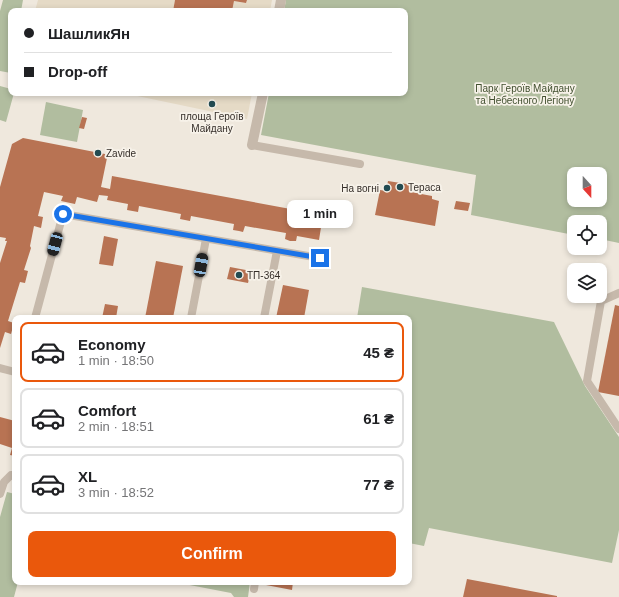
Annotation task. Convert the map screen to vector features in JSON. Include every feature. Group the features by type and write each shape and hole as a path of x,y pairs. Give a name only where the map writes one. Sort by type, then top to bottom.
{"street":[{"path":"252,145 262,96"}],"lane":[{"path":"252,145 360,164"},
{"path":"36,315 63,214 320,258"},
{"path":"192,315 206,239"},
{"path":"265,315 277,251"},
{"path":"619,293 601,301 587,381 619,429"},
{"path":"0,368 12,371"},
{"path":"0,494 4,482 12,475"}],"green space":[{"path":"3,0 23,0 22,8 8,8 8,72 0,71 0,11"},
{"name":"Парк Героїв Майдану та Небесного Легіону","path":"286,0 619,0 619,243 607,240 607,215 567,215 567,234 471,215 476,175 261,135 268,96 408,96 408,8 285,8"},
{"path":"0,86 8,88 8,96 13,96 6,122 0,120"},
{"path":"46,102 83,110 77,142 40,135"},
{"path":"362,287 554,322 585,386 619,437 619,530 612,563 429,528 424,546 412,544 412,315 357,315"},
{"path":"7,492 12,493 12,585 17,585 14,597 0,597 0,517"},
{"path":"190,585 250,585 248,597 234,597 231,593"}],"shaded area":[{"path":"38,0 175,0 174,8 36,8"},
{"path":"247,0 272,0 271,8 233,8 234,1 246,3"},
{"name":"площа Героїв Майдану","path":"137,96 251,96 247,119"}],"building":[{"path":"175,0 247,0 246,3 234,1 233,8 174,8"},
{"path":"82,117 87,118 84,129 79,128"},
{"path":"23,138 105,154 107,158 101,187 110,189 112,176 323,215 319,240 297,236 296,241 290,241 285,239 286,233 245,226 243,232 233,230 234,224 191,216 190,221 180,219 181,214 139,206 138,212 127,210 128,204 107,200 108,196 99,195 97,202 77,197 75,204 61,201 63,196 44,192 38,216 43,217 41,228 34,226 30,246 31,248 24,270 28,271 25,283 20,282 8,321 12,322 11,334 5,332 0,348 0,263 7,241 5,241 6,238 0,237 0,187 12,144"},
{"path":"388,181 413,185 411,192 432,196 432,199 439,201 435,226 375,215 380,190 386,191"},
{"path":"456,201 470,203 468,211 454,209"},
{"path":"104,236 118,239 113,266 99,264"},
{"path":"156,261 183,266 174,315 146,315"},
{"name":"ТП-364","path":"230,267 251,271 248,283 227,279"},
{"path":"283,285 309,290 305,315 277,315"},
{"path":"105,304 118,306 116,315 103,315"},
{"path":"615,305 619,306 619,396 598,392"},
{"path":"0,417 12,420 12,448 0,444"},
{"path":"467,579 557,596 557,597 463,597"},
{"path":"266,585 293,585 292,590"}],"place":[{"name":"площа Героїв Майдану","path":"212,104"},
{"name":"Zavide","path":"98,153"},
{"name":"Тераса","path":"400,187"},
{"name":"На вогні","path":"387,188"},
{"name":"ТП-364","path":"239,275"}],"route":[{"path":"63,214 320,258"}]}
